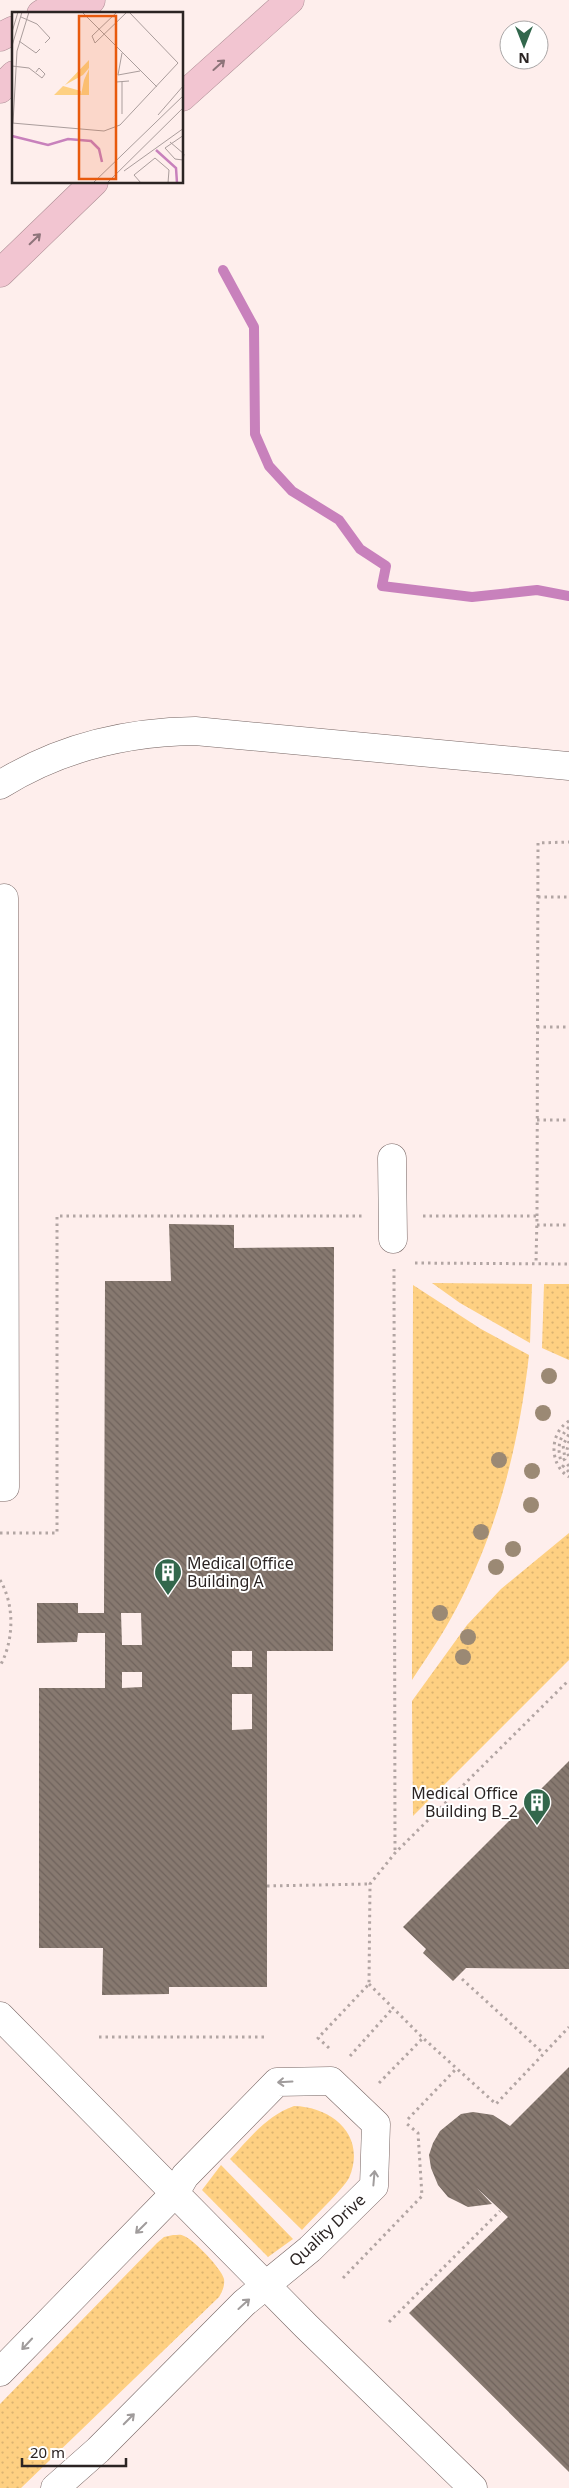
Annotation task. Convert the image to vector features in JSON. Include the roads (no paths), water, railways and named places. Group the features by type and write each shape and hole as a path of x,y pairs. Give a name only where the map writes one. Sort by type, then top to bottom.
{"highway":[{"path":"44,12 65,0"},
{"path":"79,12 91,0"},
{"path":"184,96 290,0"},
{"path":"0,38 12,31"},
{"path":"0,89 12,77"},
{"path":"0,273 92,184"}],"street":[{"path":"0,785 27,768 59,755 108,740 155,732 194,731 569,766"},
{"path":"0,1487 5,1487 4,898"},
{"path":"392,1158 393,1239"},
{"path":"0,2016 266,2284 473,2488"},
{"name":"Quality Drive","path":"0,2372 175,2193 191,2169 277,2082 331,2081 376,2124 374,2186 310,2249 244,2303 98,2450 55,2488"}],"waterway":[{"path":"223,270 254,327 255,434 269,466 292,491 339,520 360,549 386,566 382,586 472,597 537,590 569,596"}],"place":[{"name":"Medical Office Building A","path":"168,1596"},
{"name":"Medical Office Building B_2","path":"537,1826"}]}
